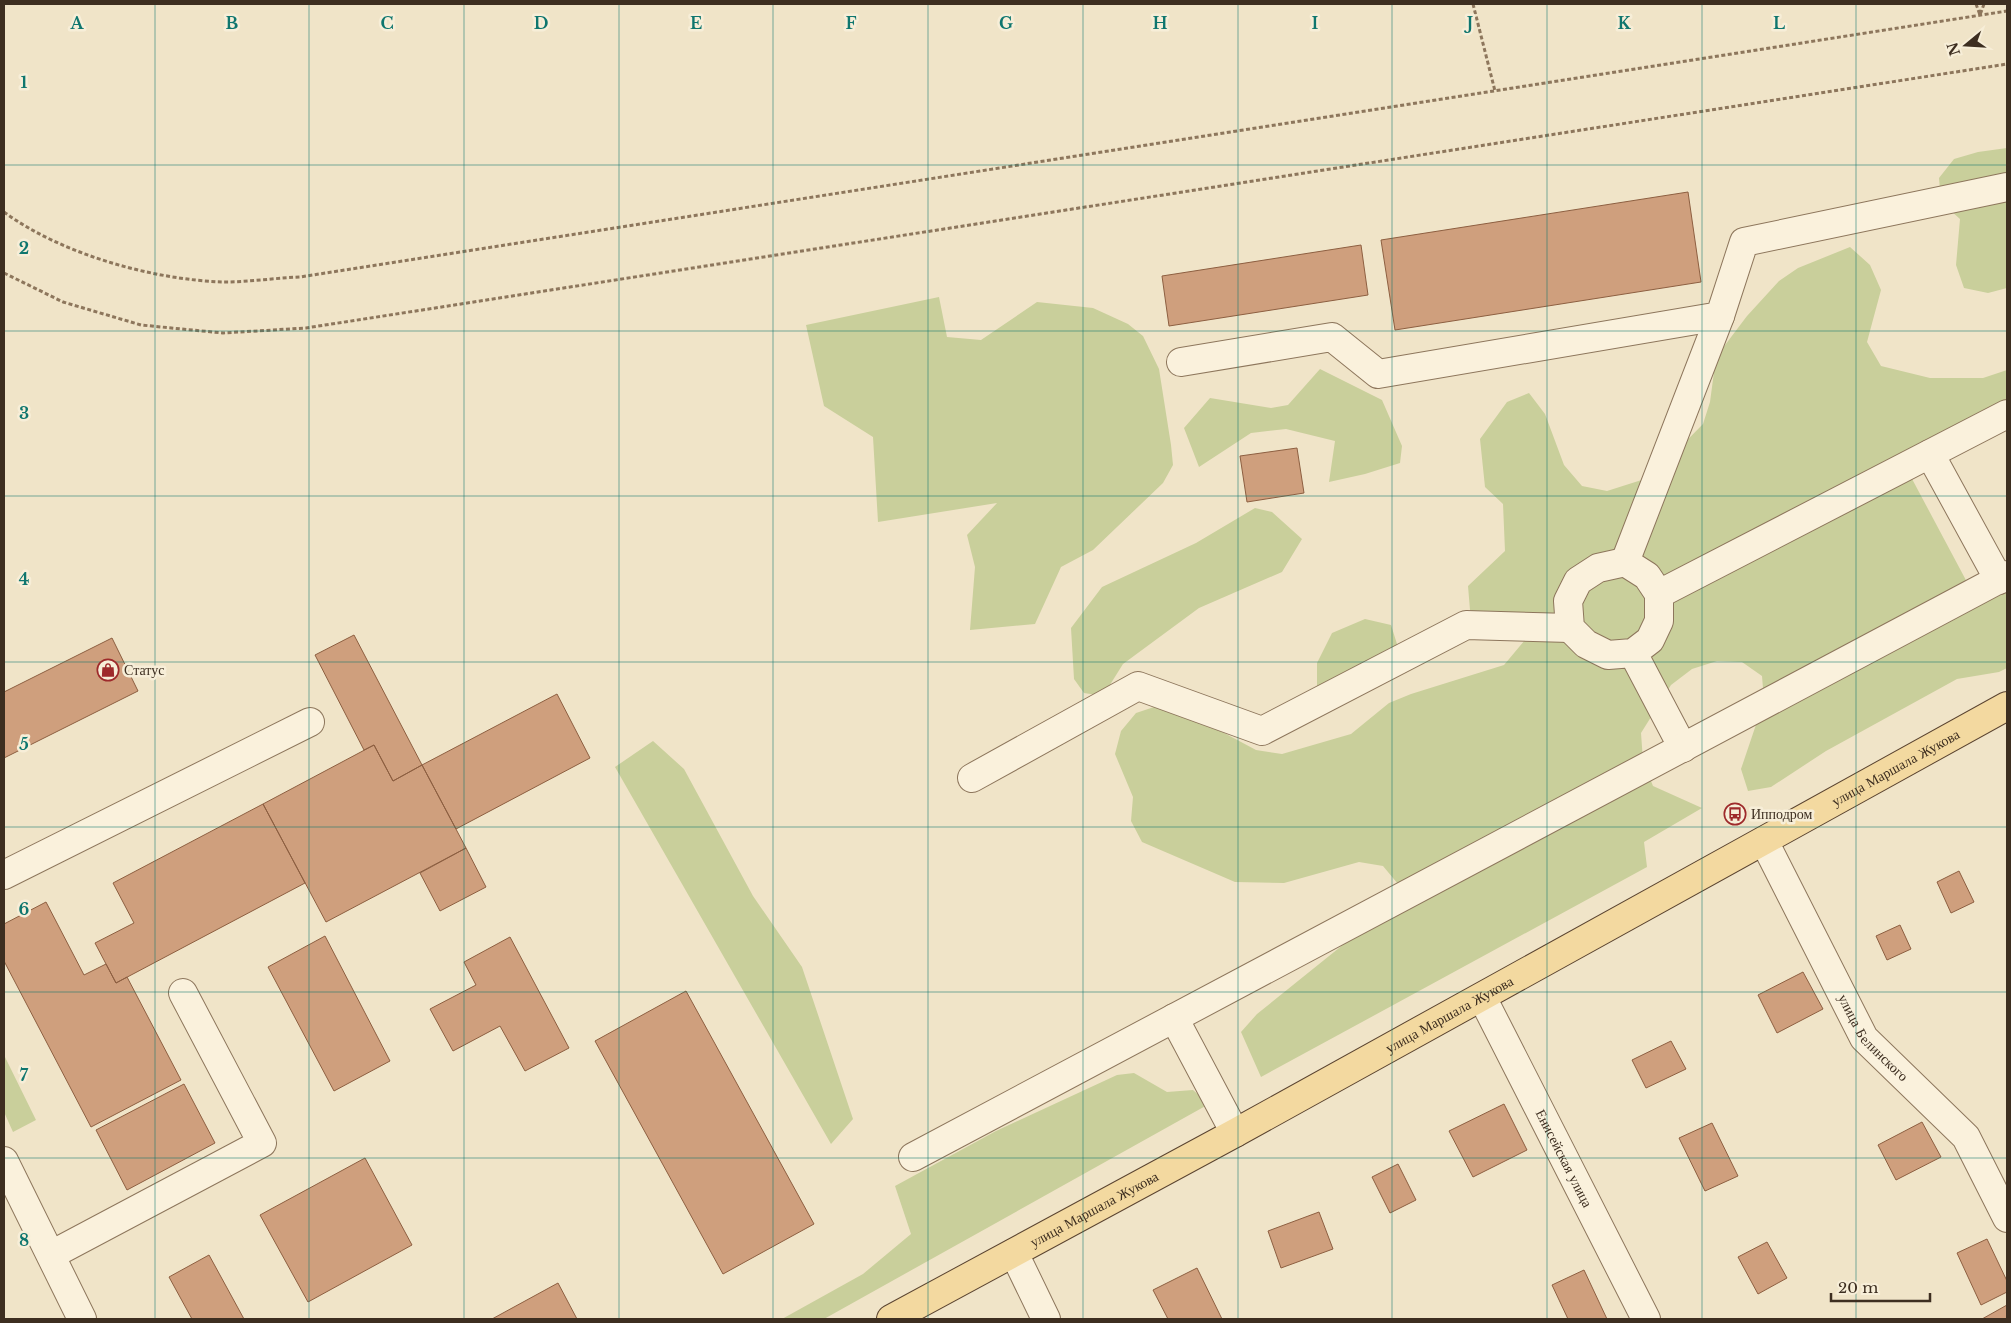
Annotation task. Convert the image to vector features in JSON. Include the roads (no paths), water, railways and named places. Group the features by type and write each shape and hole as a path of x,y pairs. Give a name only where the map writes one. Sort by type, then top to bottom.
{"main road":[{"name":"улица Маршала Жукова","path":"891,1319 1014,1254 1482,997 2007,706"}],"street":[{"path":"1624,562 1720,316 1744,242 2007,187"},
{"path":"1181,362 1332,337 1378,374 1720,316"},
{"path":"1659,594 2007,414"},
{"path":"913,1157 2003,577 1930,454"},
{"path":"1624,562 1647,576 1659,594 1659,621 1650,640 1633,653 1608,655 1586,644 1570,628 1568,601 1578,581 1598,568 1624,562"},
{"path":"972,778 1138,686 1262,731 1466,625 1570,628"},
{"path":"1633,653 1682,748"},
{"path":"4,874 310,722"},
{"name":"улица Белинского","path":"1764,840 1864,1038 1966,1137 2007,1218"},
{"path":"51,1255 262,1144 183,993"},
{"name":"Енисейская улица","path":"1482,997 1646,1319"},
{"path":"1174,1018 1234,1133"},
{"path":"4,1161 82,1319"},
{"path":"1014,1254 1046,1319"}],"place":[{"name":"Статус","path":"108,670"},
{"name":"Ипподром","path":"1735,814"}]}
